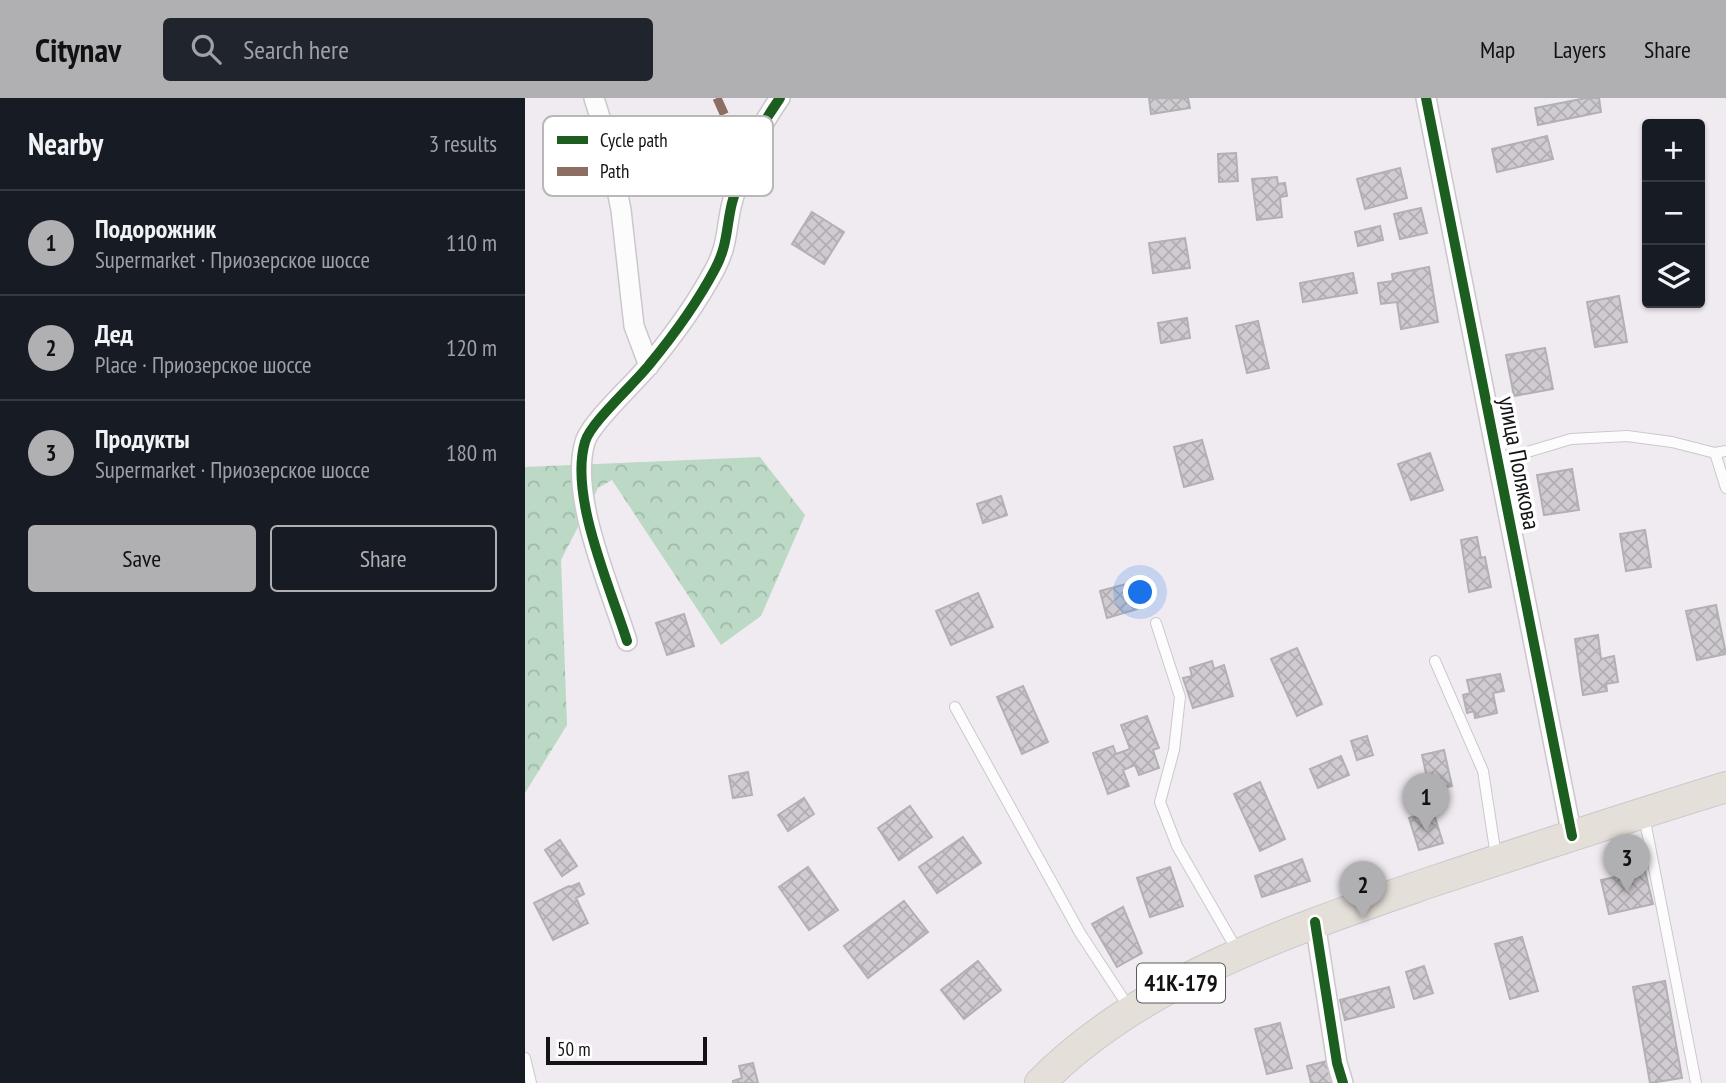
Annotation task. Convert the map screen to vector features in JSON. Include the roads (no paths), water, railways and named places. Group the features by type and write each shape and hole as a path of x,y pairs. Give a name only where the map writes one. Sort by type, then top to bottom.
{"main road":[{"name":"41К-179","path":"1040,1083 1062,1061 1132,1011 1239,954 1315,922 1496,860 1726,787"}],"street":[{"path":"594,98 600,116"},
{"path":"767,116 780,98"},
{"name":"улица Полякова","path":"1426,98 1572,836"},
{"path":"618,196 634,326 649,366"},
{"path":"627,641 588,522 579,470 585,439 649,366 684,319 716,268 728,239 734,196"},
{"path":"1315,922 1337,1062 1343,1083"}],"lane":[{"path":"1497,462 1571,439 1627,436 1721,452 1726,488"},
{"path":"1156,623 1181,697 1174,750 1160,802 1177,846 1239,954"},
{"path":"1435,661 1483,771 1496,860"},
{"path":"955,707 1080,933 1132,1011"},
{"path":"1644,812 1696,1083"},
{"path":"525,1058 531,1083"}],"place":[{"name":"Подорожник","path":"1426,831"},
{"name":"Продукты","path":"1627,892"},
{"name":"Дед","path":"1363,919"}]}
